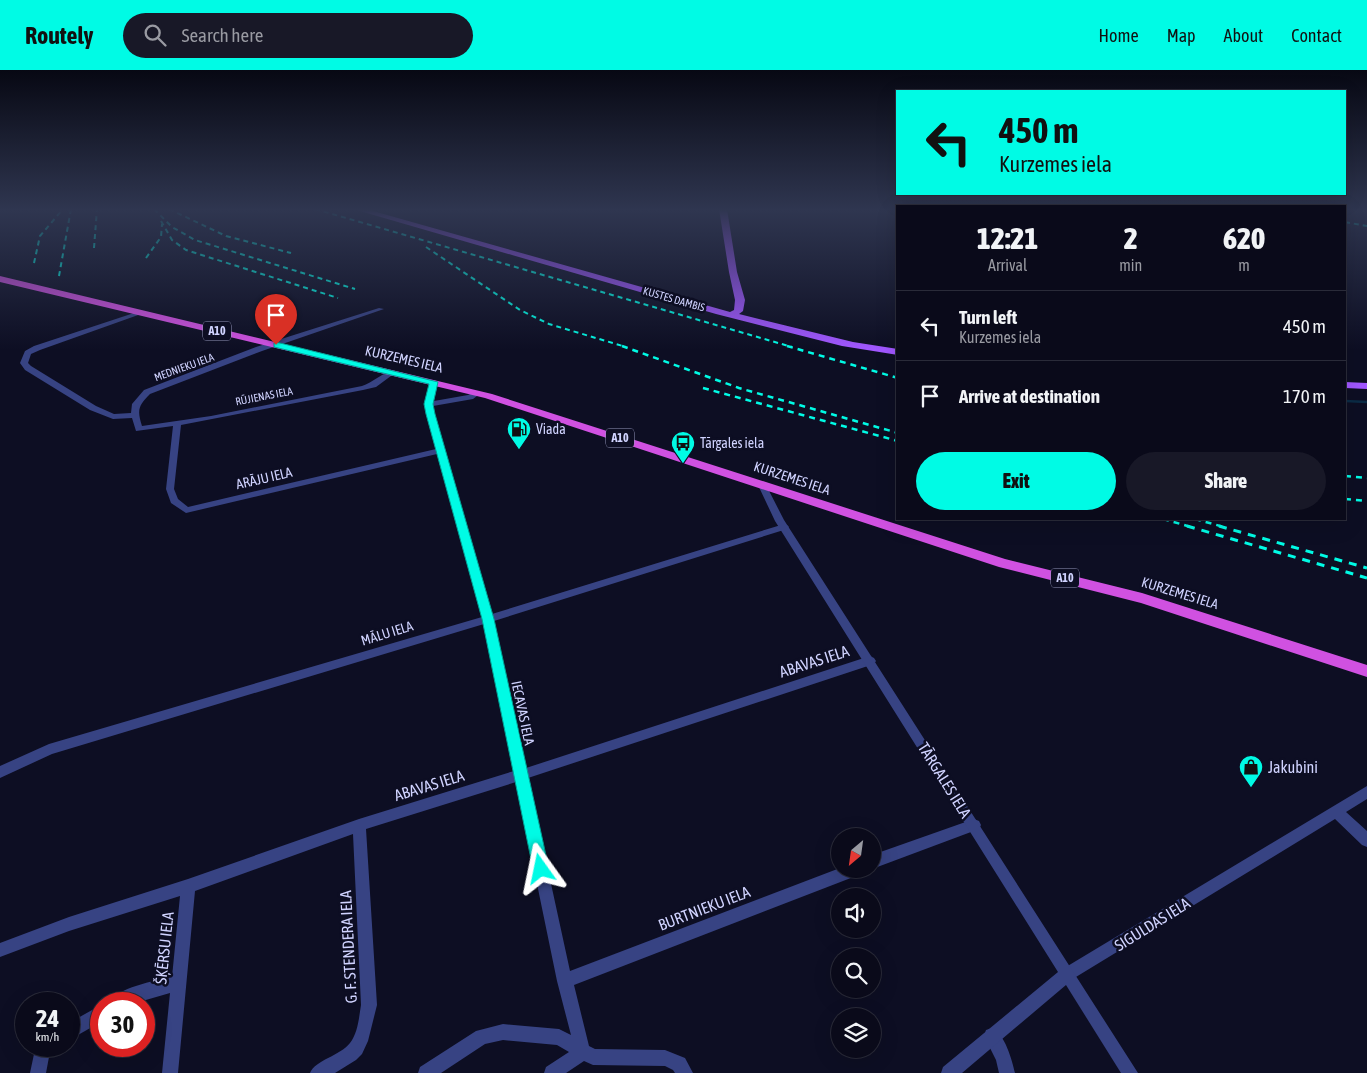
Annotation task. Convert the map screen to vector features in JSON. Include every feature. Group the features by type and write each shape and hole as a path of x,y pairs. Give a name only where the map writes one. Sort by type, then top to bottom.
{"highway":[{"name":"KURZEMES IELA","path":"0,279 477,393 572,422 1004,564 1102,587 1206,617 1367,671"}],"main road":[{"name":"KUSTES DAMBIS","path":"521,256 732,315 738,319 768,327 896,352"},
{"path":"731,256 740,304 732,315"},
{"path":"719,312 732,304 738,294"},
{"path":"1346,384 1367,386"}],"street":[{"name":"MEDNIEKU IELA","path":"135,415 136,404 147,392 259,349 381,309"},
{"path":"135,415 113,417 92,408 28,368 24,363 28,354 37,348 139,313"},
{"name":"RŪJIENAS IELA","path":"135,415 139,429 177,423 363,388 373,385 391,373"},
{"name":"IECAVAS IELA","path":"434,382 429,404 439,451 488,619 565,981 583,1052"},
{"path":"429,404 470,397 477,393"},
{"name":"ARĀJU IELA","path":"177,423 170,489 174,500 186,510 439,451"},
{"name":"TĀRGALES IELA","path":"762,485 784,527 974,825 1066,975 1130,1073"},
{"name":"MĀLU IELA","path":"0,772 49,749 488,619 784,527"},
{"name":"ABAVAS IELA","path":"0,950 70,924 188,886 359,825 521,776 870,661"},
{"name":"SIGULDAS IELA","path":"949,1073 1066,975 1367,792"},
{"path":"1336,811 1367,840"},
{"name":"G. F. STENDERA IELA","path":"318,1073 349,1057 365,1033 369,1005 359,825"},
{"path":"881,859 974,825"},
{"name":"BURTNIEKU IELA","path":"565,981 833,878"},
{"name":"ŠĶĒRSU IELA","path":"170,1073 188,886"},
{"path":"144,992 178,983"},
{"path":"426,1073 482,1037 503,1032 559,1037 593,1057 665,1058 679,1064 686,1073"},
{"path":"992,1036 1004,1058 1007,1073"},
{"path":"552,1073 583,1052"},
{"path":"38,1073 41,1057"}],"waterway":[{"path":"1346,401 1367,402"}],"railway":[{"path":"34,263 36,256"},
{"path":"59,276 63,256"},
{"path":"204,256 338,298"},
{"path":"247,256 355,289"},
{"path":"439,256 520,310 549,324 626,347"},
{"path":"477,256 792,347"},
{"path":"622,346 739,388 896,432"},
{"path":"787,346 896,377"},
{"path":"703,388 896,440"},
{"path":"1346,476 1367,478"},
{"path":"1346,499 1366,501"},
{"path":"1166,520 1191,527"},
{"path":"1199,520 1224,527"},
{"path":"1187,526 1367,578"},
{"path":"1219,526 1367,568"}],"place":[{"name":"Viada","path":"519,450"},
{"name":"Tārgales iela","path":"683,464"},
{"name":"Jakubini","path":"1251,788"}],"route":[{"path":"276,345 434,382 429,404 430,414 488,619 541,869"}]}
